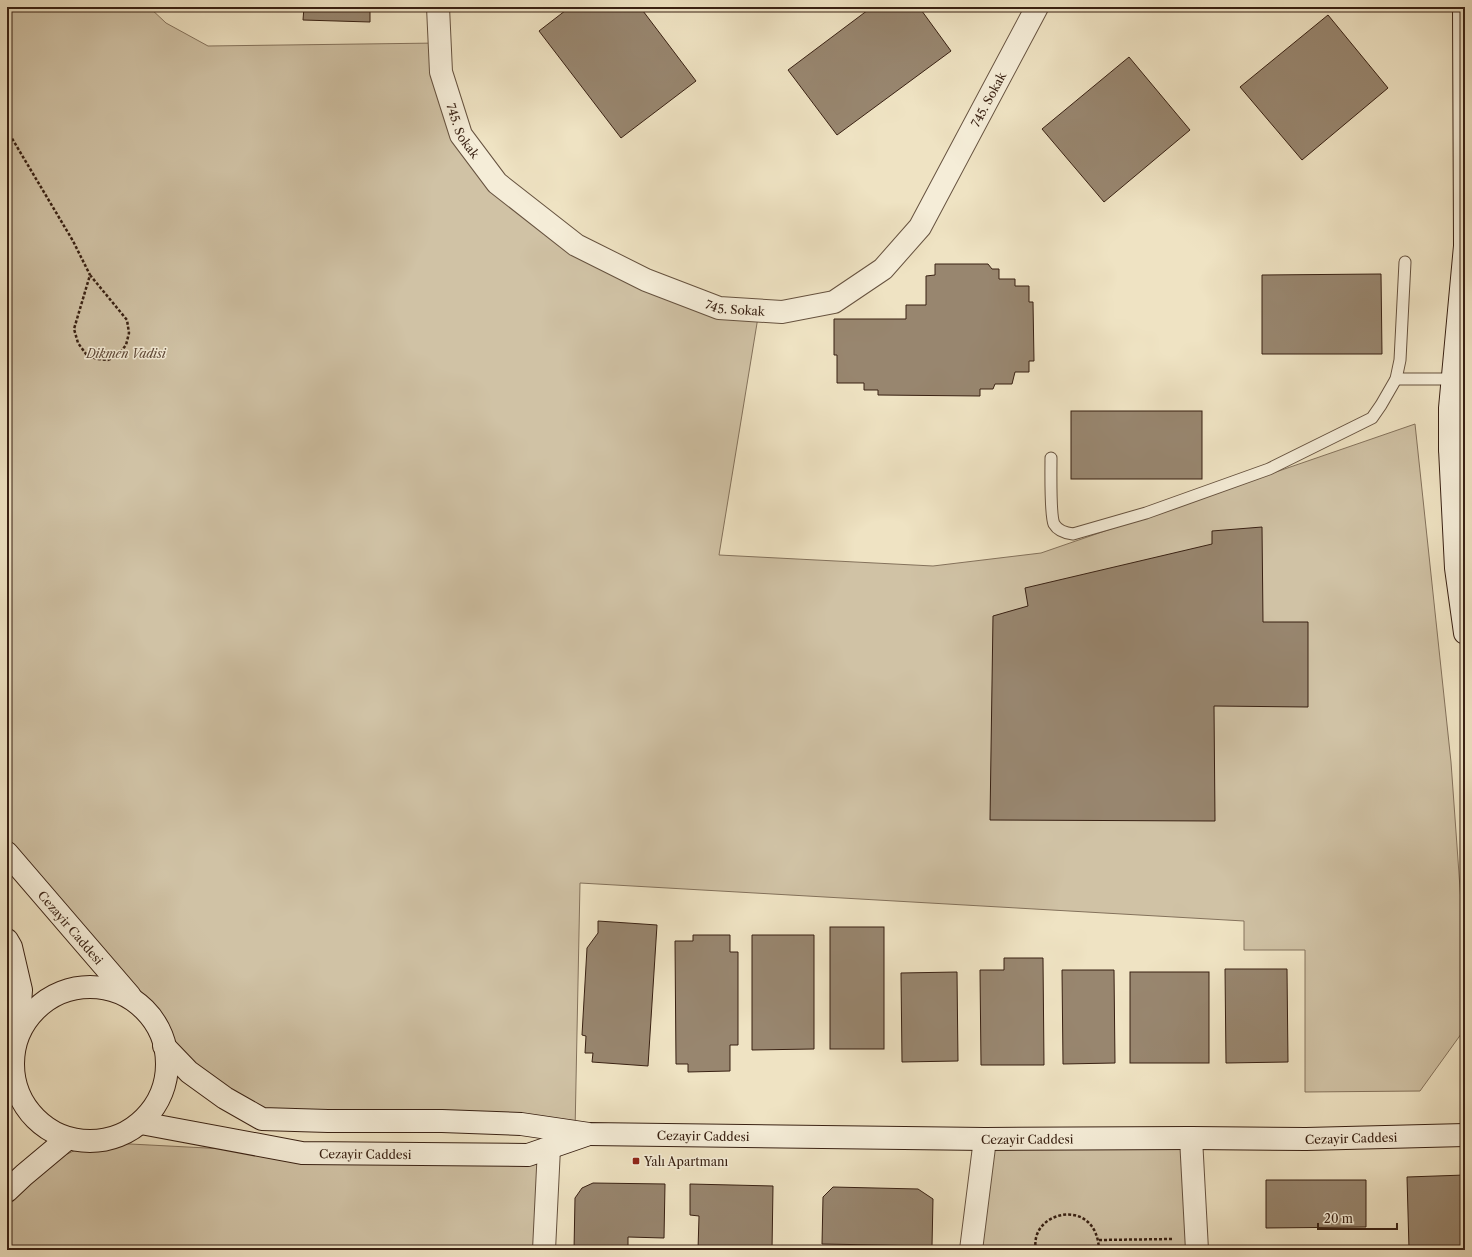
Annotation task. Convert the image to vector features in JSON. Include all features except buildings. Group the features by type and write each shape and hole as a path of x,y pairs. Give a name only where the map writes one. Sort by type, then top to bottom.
{"main road":[{"name":"745. Sokak","path":"438,7 441,72 461,135 497,183 576,245 646,280 719,308 782,312 834,302 883,268 920,227 1037,7"},
{"path":"1464,7 1464,246 1450,408 1458,446 1456,568 1465,632"},
{"name":"Cezayir Caddesi","path":"13,860 135,1002"},
{"path":"7,940 11,948 21,990 18,1035 7,1083"},
{"path":"12,1060 15,1085 26,1108 44,1127 67,1139 93,1140 118,1136 141,1123 158,1103 166,1078 166,1051 158,1026 141,1006 120,993 96,987 72,989 49,998 31,1014 18,1035"},
{"name":"Cezayir Caddesi","path":"164,1046 189,1072 224,1098 262,1119 328,1121 442,1121 521,1124 589,1134 985,1139 1306,1139 1465,1135"},
{"name":"Cezayir Caddesi","path":"141,1123 302,1153 528,1154 589,1134"},
{"path":"1191,1138 1196,1244"},
{"path":"7,1191 67,1139"},
{"path":"971,1250 985,1139"},
{"path":"544,1250 549,1148"}],"lane":[{"path":"1050,458 1052,519 1058,529 1065,533 1073,534 1146,513 1269,468 1372,418 1396,379 1400,360 1405,262"},
{"path":"1396,379 1453,380"}],"path":[{"path":"7,130 74,241 90,275 126,320 129,333 126,345 118,355 108,360 97,359 86,354 78,343 74,329 90,275"},
{"path":"1036,1250 1037,1235 1042,1226 1051,1219 1061,1215 1072,1214 1081,1217 1096,1231 1099,1240 1099,1250"},
{"path":"1099,1240 1196,1244"}],"green space":[{"name":"Dikmen Vadisi","path":"7,7 149,7 166,23 208,46 439,43 461,135 576,245 759,311 719,555 933,566 1041,553 1415,424 1451,762 1463,930 1464,1030 1420,1091 1305,1092 1305,950 1244,950 1244,921 580,883 575,1132 262,1119 164,1046 158,1026 141,1006 135,1002 7,853"},
{"path":"1191,1138 1197,1250 971,1250 985,1139"},
{"path":"92,1142 302,1153 549,1148 544,1250 7,1250 7,1191 24,1175"}],"place":[{"name":"Yalı Apartmanı","path":"636,1161"}]}
